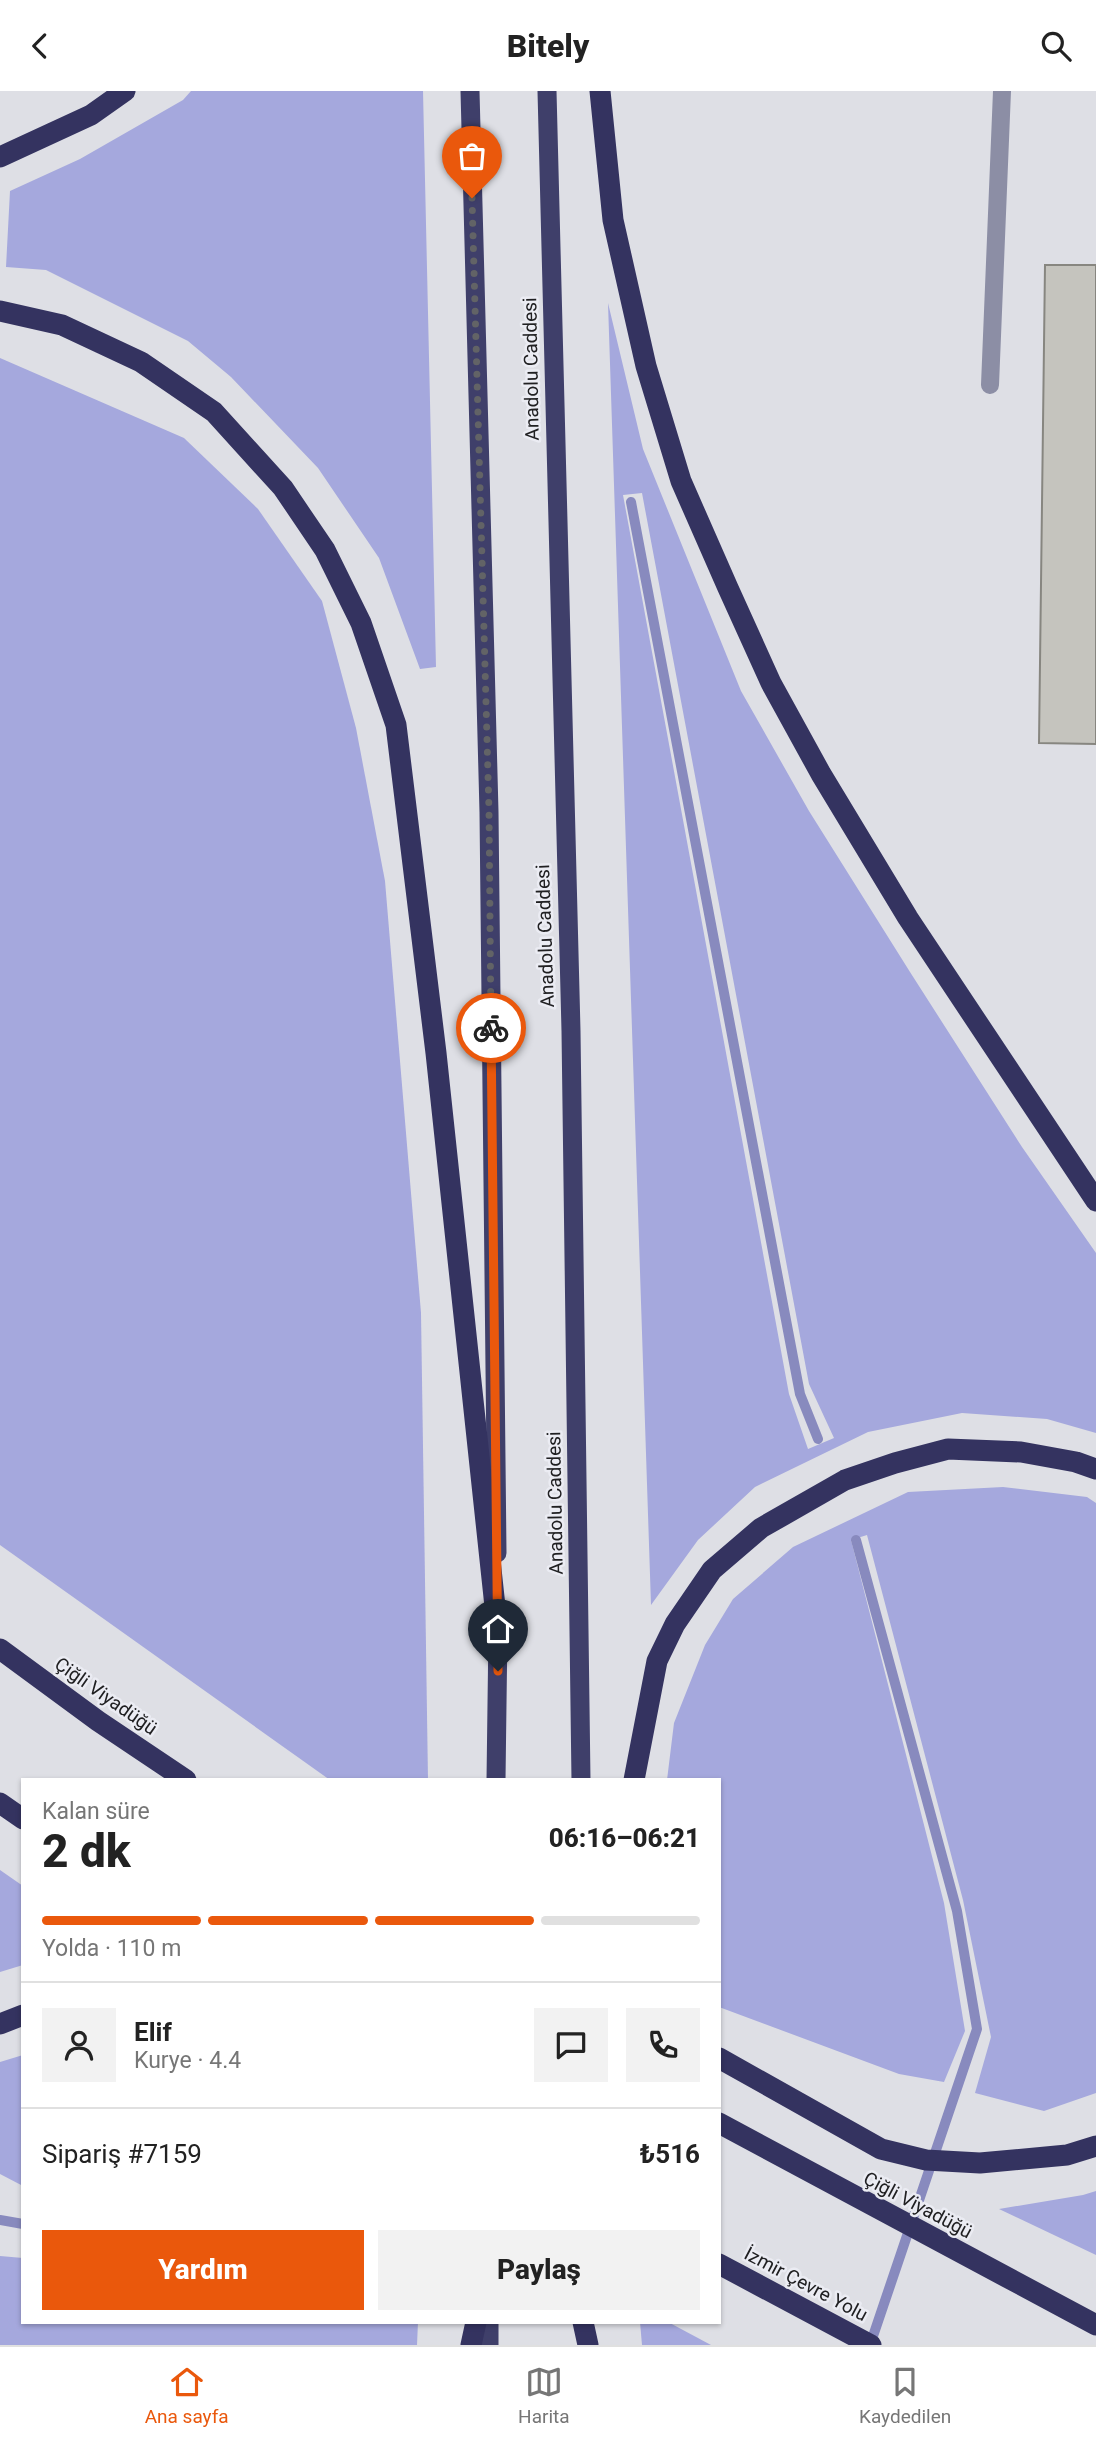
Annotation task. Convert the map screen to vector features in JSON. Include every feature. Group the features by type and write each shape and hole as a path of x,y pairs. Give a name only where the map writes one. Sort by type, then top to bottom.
{"highway":[{"path":"0,157 91,115 125,91"},
{"path":"470,91 489,811 499,1644 496,1778"},
{"name":"Anadolu Caddesi","path":"547,91 571,1031 582,1778"},
{"path":"600,91 613,221 646,366 681,481 727,588 771,683 821,774 908,918 1096,1201"},
{"path":"0,311 62,325 141,362 214,412 283,488 325,550 361,623 396,725 436,1053 499,1644"},
{"path":"634,1778 657,1661 675,1623 712,1570 761,1528 845,1480 948,1449 1021,1452 1076,1462 1096,1469"},
{"name":"Çiğli Viyadüğü","path":"0,1649 98,1721 183,1778"},
{"path":"0,1803 21,1818"},
{"path":"0,2024 21,2016"},
{"path":"721,2059 881,2149 926,2160 980,2163 1067,2155 1096,2146"},
{"name":"Çiğli Viyadüğü","path":"721,2124 1096,2325"},
{"name":"İzmir Çevre Yolu","path":"721,2265 871,2345"},
{"path":"471,2345 476,2324"},
{"path":"489,2324 489,2345"},
{"path":"578,2345 581,2324"},
{"path":"582,2324 588,2345"}],"street":[{"path":"990,385 1002,91"}],"shaded area":[{"path":"191,91 423,91 436,667 420,669 379,558 318,468 231,377 188,341 46,270 6,267 10,191 80,159 183,100"},
{"path":"608,303 643,449 741,691 809,811 910,972 1022,1147 1096,1253 1096,1433 1047,1419 962,1413 868,1432 755,1487 698,1540 651,1605","holes":["642,493 809,1384 834,1438 808,1449 789,1394 623,495"]},
{"path":"0,358 184,438 258,509 322,601 356,728 385,881 421,1313 428,1778 327,1778 0,1545"},
{"path":"1003,1487 1087,1497 1096,1503 1096,2093 1044,2111 975,2093 991,2037 963,1900 867,1535 851,1540 944,1903 965,2031 944,2082 899,2074 721,2008 721,1778 667,1778 674,1723 705,1645 733,1599 793,1547 908,1492"},
{"path":"0,1870 21,1885 21,1966 0,1972"},
{"path":"21,2056 21,2185 0,2174 0,2062"},
{"path":"1096,2191 1096,2255 999,2209 1083,2195"},
{"path":"0,2256 21,2258 21,2324 418,2324 417,2345 0,2345"},
{"path":"640,2324 672,2324 711,2345 642,2345"}],"building":[{"path":"1045,265 1096,265 1096,744 1039,743"}],"waterway":[{"path":"631,502 800,1394 818,1439"},
{"path":"856,1540 957,1911 977,2029 870,2345"},
{"path":"0,2220 21,2224"}],"way so far":[{"path":"472,198 489,811 491,1028"}],"route":[{"path":"491,1028 498,1671"}]}
